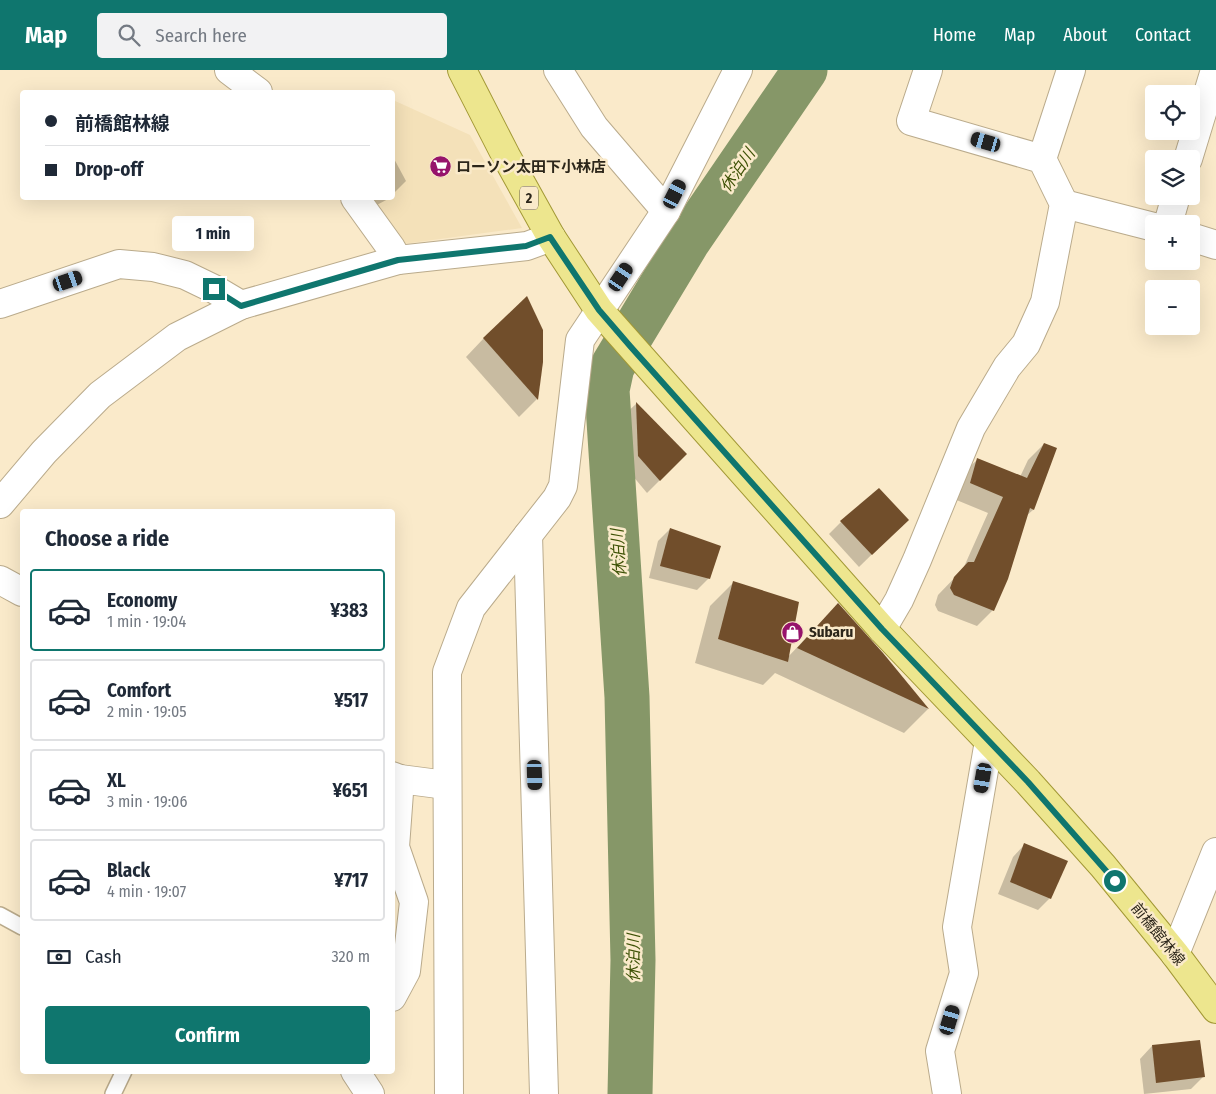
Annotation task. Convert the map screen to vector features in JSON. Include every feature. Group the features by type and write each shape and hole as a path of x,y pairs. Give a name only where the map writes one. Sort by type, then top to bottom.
{"main road":[{"name":"前橋館林線","path":"462,70 550,237 602,314 882,629 1028,782 1103,866 1175,954 1216,1009"}],"street":[{"path":"228,70 255,90"},
{"path":"558,70 594,127 666,211"},
{"path":"449,1094 446,785 447,672 471,608 557,498 563,486 580,340 602,314 666,211 738,70"},
{"path":"928,70 911,121 1042,159"},
{"path":"882,629 918,560 971,428 1008,367 1026,344 1045,302 1064,204 1042,159 1071,70"},
{"path":"1191,150 1215,70"},
{"path":"356,200 398,260"},
{"path":"1064,204 1145,225"},
{"path":"0,504 44,452 100,395 177,337 241,306 398,260 526,246 550,237"},
{"path":"1200,240 1216,245"},
{"path":"0,304 119,264 153,267 185,275 214,289 241,306"},
{"path":"528,535 544,1094"},
{"path":"0,580 20,591"},
{"path":"947,1094 940,1052 964,973 957,927 989,741"},
{"path":"395,812 396,778 446,785"},
{"path":"1175,954 1216,852"},
{"path":"395,991 406,971 414,902 396,865"},
{"path":"344,1094 354,1074"},
{"path":"357,1074 370,1094"}],"lane":[{"path":"0,915 20,926"},
{"path":"113,1094 123,1074"}],"shaded area":[{"name":"ローソン太田下小林店","path":"395,101 470,135 522,228 396,245 363,200 395,200"}],"building":[{"path":"527,296 543,330 543,362 538,400 483,338"},
{"path":"636,402 687,454 660,481 638,456"},
{"path":"1044,443 1057,448 1034,510 1030,508 1008,579 994,611 954,595 950,588 954,577 968,562 974,562 1003,497 970,483 977,458 1027,478"},
{"path":"879,488 909,520 872,555 840,521"},
{"path":"670,528 721,546 710,579 660,566"},
{"path":"733,581 799,602 788,662 718,639"},
{"path":"838,603 883,653 929,709 797,648"},
{"path":"1024,843 1068,861 1051,899 1010,882"},
{"path":"1200,1040 1205,1077 1156,1083 1152,1045"}],"waterway":[{"name":"休泊川","path":"630,1094 633,960 627,697 607,390 612,367 688,241 805,70"}],"place":[{"name":"ローソン太田下小林店","path":"440,167"},
{"name":"Subaru","path":"793,632"}],"route":[{"path":"214,289 241,306 398,260 526,246 550,237 599,310 630,346 882,629 1028,782 1115,881"}]}
